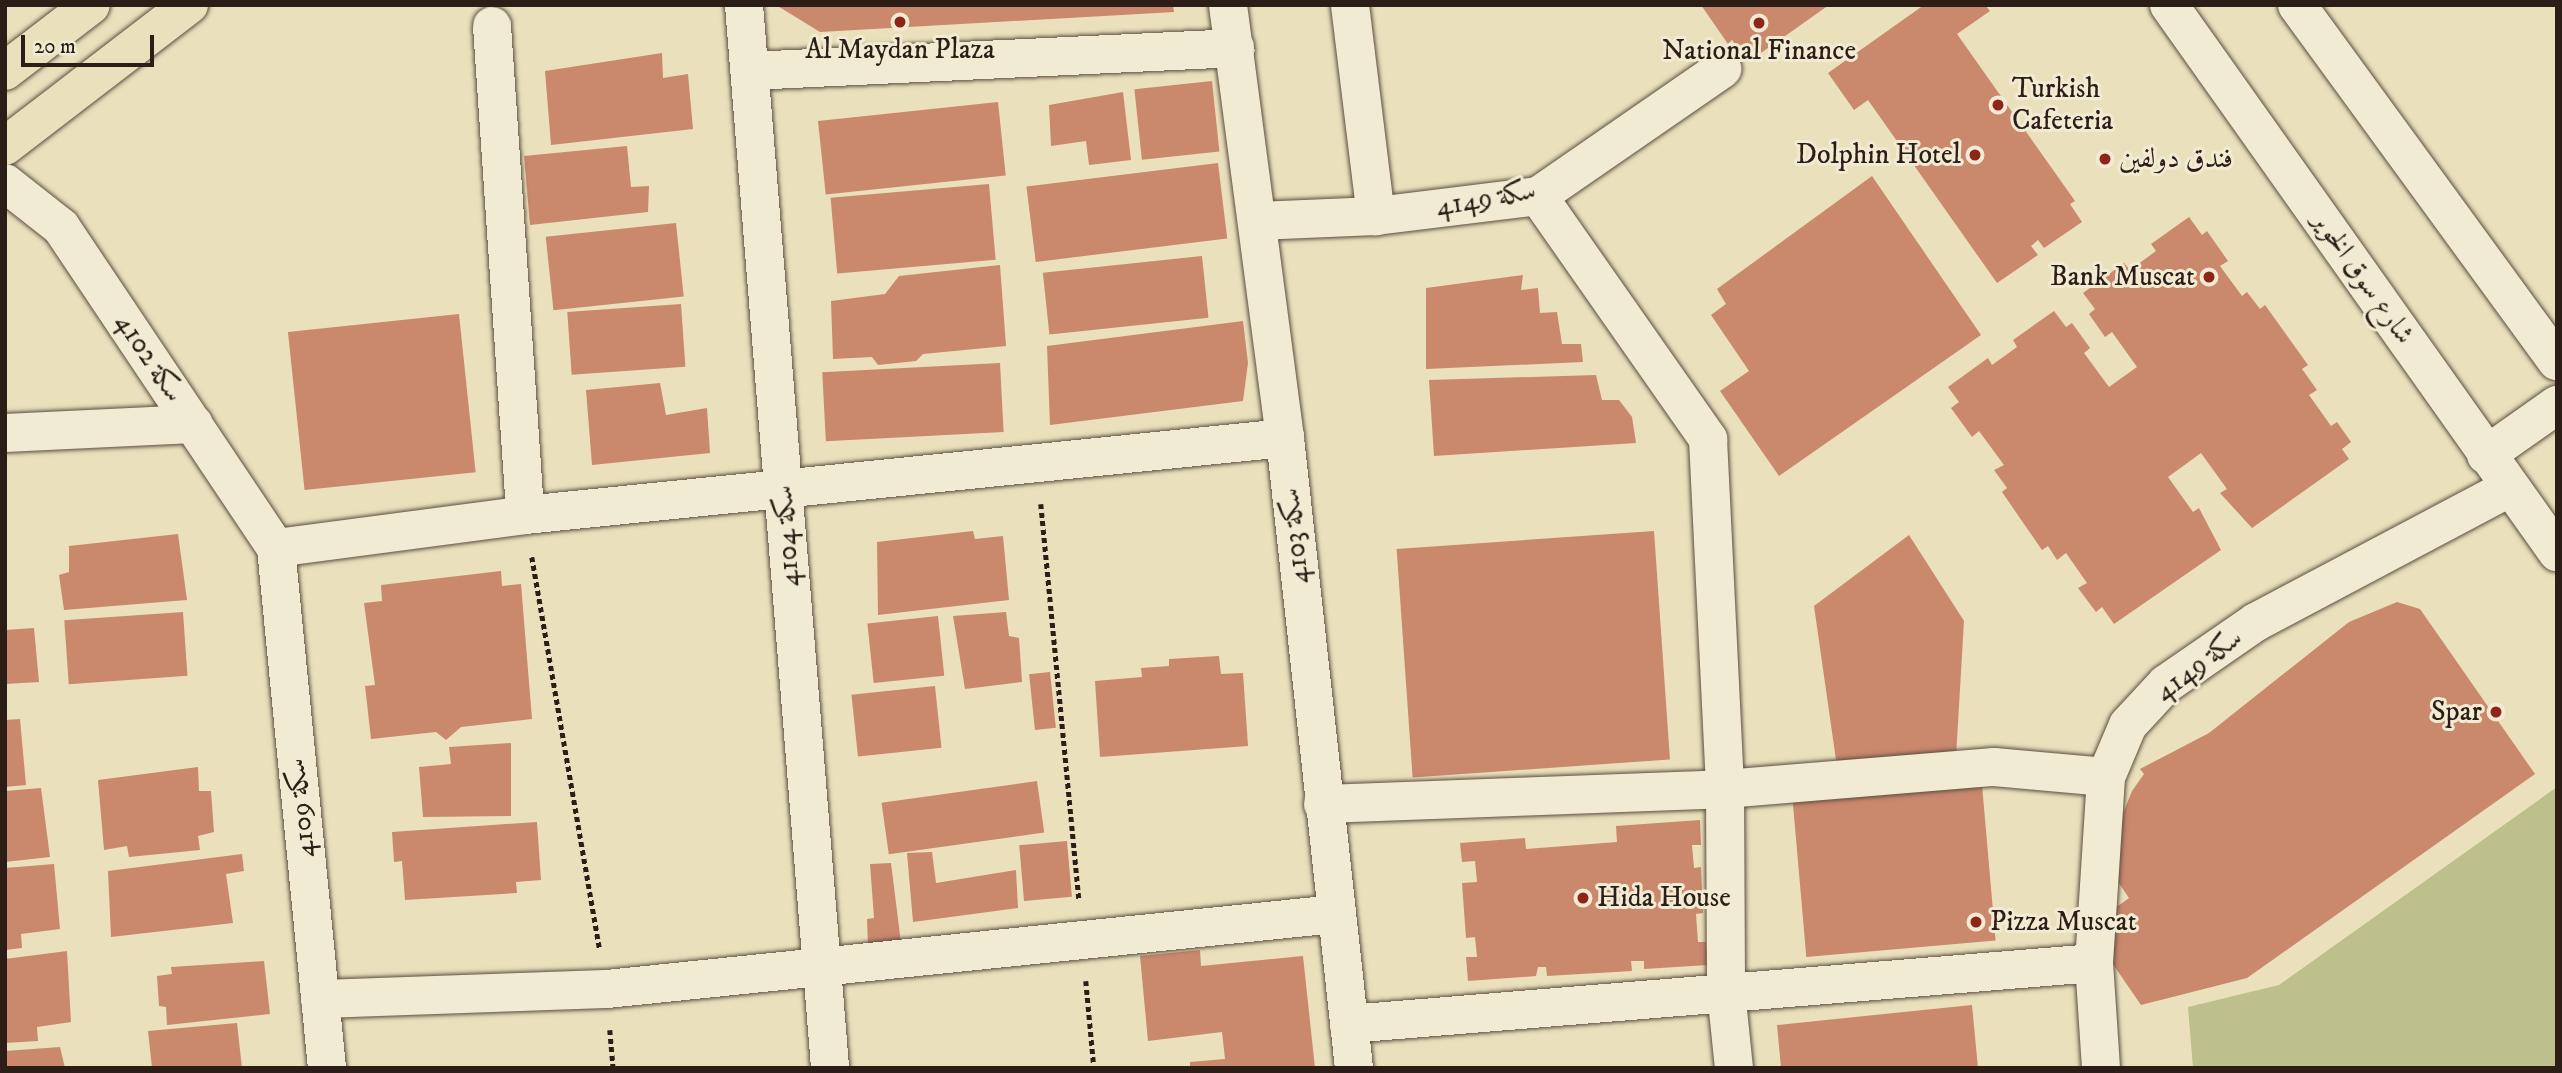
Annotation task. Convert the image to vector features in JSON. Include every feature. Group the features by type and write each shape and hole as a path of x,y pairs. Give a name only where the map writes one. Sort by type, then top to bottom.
{"main road":[{"path":"5,71 91,5"},
{"path":"5,146 189,5"}],"street":[{"name":"سكة 4104","path":"744,5 784,488 819,969 830,1068"},
{"name":"سكة 4103","path":"1228,5 1285,438 1335,914 1354,1068"},
{"path":"1350,5 1376,216"},
{"name":"شارع سوق الخوير","path":"2169,5 2509,488 2557,552"},
{"path":"2297,5 2557,361"},
{"path":"492,26 525,515"},
{"path":"750,71 1235,48"},
{"name":"سكة 4149","path":"1257,222 1376,216 1538,196 1721,69"},
{"name":"سكة 4102","path":"5,183 61,227 276,548"},
{"path":"1538,196 1708,439 1725,789 1726,991 1734,1068"},
{"path":"2486,454 2557,405"},
{"path":"5,433 194,424"},
{"path":"276,548 525,515 1037,461 1285,438"},
{"name":"سكة 4149","path":"2101,1068 2094,963 2106,777 2128,725 2166,684 2256,622 2509,488"},
{"name":"سكة 4109","path":"276,548 327,1068"},
{"path":"1323,804 1725,789 1994,767 2106,777"},
{"path":"320,999 607,989 1083,943 1335,914"},
{"path":"1349,1024 1726,991 2094,963"}],"path":[{"path":"1037,461 1094,1068"},
{"path":"525,515 607,989 613,1068"}],"green space":[{"path":"2557,787 2557,1068 2193,1068 2188,1007 2279,985"}],"building":[{"name":"Al Maydan Plaza","path":"776,5 1173,5 1174,12 820,32"},
{"name":"National Finance","path":"1701,5 1829,5 1748,62 1732,40 1728,44"},
{"name":"Dolphin Hotel","path":"1924,5 1985,5 1990,11 1957,34 2075,201 2070,204 2082,222 2044,248 2038,240 2031,246 2038,255 1997,283 1868,100 1854,110 1828,73"},
{"path":"662,53 663,78 688,74 693,129 551,145 545,71"},
{"path":"1212,81 1219,152 1142,160 1134,89"},
{"path":"1123,92 1131,160 1089,165 1086,141 1051,146 1049,105"},
{"path":"998,102 1006,176 826,195 818,121"},
{"path":"627,146 631,187 649,186 648,212 530,225 524,156"},
{"path":"1218,163 1227,238 1036,262 1026,187"},
{"path":"1872,176 1981,335 1779,476 1720,391 1749,371 1711,315 1726,304 1717,289"},
{"path":"989,184 996,260 837,274 831,198"},
{"path":"2189,217 2202,235 2207,231 2228,261 2220,266 2242,296 2247,292 2260,309 2265,305 2308,365 2302,369 2317,390 2309,395 2331,426 2337,422 2351,442 2342,449 2349,459 2252,528 2220,493 2227,489 2201,453 2168,477 2193,512 2199,508 2221,550 2114,624 2102,607 2096,612 2078,588 2087,583 2066,553 2057,560 2048,546 2042,550 2002,492 2007,488 1994,470 2004,465 1979,431 1972,437 1951,408 1959,402 1948,387 1988,358 1992,365 2017,347 2013,340 2054,311 2066,327 2072,323 2090,348 2084,353 2109,387 2137,367 2112,332 2105,337 2089,314 2095,309 2083,293 2124,263 2130,270 2156,251 2151,244"},
{"path":"676,223 684,297 553,310 546,237"},
{"path":"1202,256 1208,318 1049,334 1043,273"},
{"path":"1000,265 1006,346 923,354 916,361 878,365 872,357 833,359 831,301 885,294 899,276"},
{"path":"1523,275 1521,290 1538,288 1540,313 1557,312 1562,344 1581,344 1583,362 1426,369 1426,288"},
{"path":"681,304 685,367 572,375 567,312"},
{"path":"459,314 476,472 305,490 288,332"},
{"path":"1243,321 1248,363 1243,401 1050,425 1047,346"},
{"path":"1000,363 1004,432 826,441 822,372"},
{"path":"1596,375 1602,400 1619,400 1632,417 1636,443 1434,456 1429,380"},
{"path":"660,383 666,415 707,408 710,453 592,465 586,390"},
{"path":"973,531 975,539 1003,536 1009,600 878,615 877,542"},
{"path":"1654,531 1670,759 1413,777 1397,549"},
{"path":"178,534 187,600 64,610 59,575 69,572 69,546"},
{"path":"1909,535 1964,621 1956,757 1838,774 1814,606"},
{"path":"501,571 502,586 521,584 532,719 461,727 446,740 436,732 371,739 365,686 375,685 364,603 382,601 381,585"},
{"path":"2397,602 2420,609 2535,774 2247,978 2141,1005 2108,957 2097,921 2129,898 2104,861 2132,791 2144,774 2140,769 2209,733 2349,622"},
{"path":"183,612 187,676 69,684 64,620"},
{"path":"1006,612 1009,636 1019,638 1022,682 965,689 953,616"},
{"path":"938,616 944,676 874,683 867,623"},
{"path":"34,628 39,682 5,684 5,630"},
{"path":"1219,656 1221,674 1243,673 1248,746 1100,757 1095,681 1142,677 1141,668 1169,666 1169,659"},
{"path":"1050,672 1056,728 1035,730 1029,674"},
{"path":"935,686 941,748 858,756 851,695"},
{"path":"20,719 26,785 5,787 5,720"},
{"path":"511,743 511,816 423,817 419,767 451,764 449,747"},
{"path":"198,767 199,791 211,791 214,832 198,836 200,850 129,857 127,846 104,850 98,780"},
{"path":"1037,781 1044,832 889,854 882,803"},
{"path":"1982,785 1996,940 1806,957 1793,802"},
{"path":"41,788 50,857 5,862 5,791"},
{"name":"Hida House","path":"1700,820 1701,845 1692,845 1694,868 1701,867 1703,913 1696,914 1698,942 1706,942 1708,965 1644,969 1644,961 1631,961 1632,971 1547,976 1546,967 1538,967 1536,976 1468,981 1466,957 1477,957 1475,937 1466,938 1462,883 1477,882 1475,861 1462,862 1460,843 1525,838 1526,849 1617,842 1616,826"},
{"path":"537,822 541,880 516,882 517,893 405,900 402,861 394,862 392,832"},
{"path":"1067,841 1072,897 1024,901 1019,845"},
{"path":"932,852 936,883 1016,870 1018,908 913,922 907,853"},
{"path":"242,854 244,871 226,874 233,923 111,937 108,871"},
{"path":"891,863 901,943 868,945 867,919 874,918 870,864"},
{"path":"54,864 60,929 21,934 22,948 5,950 5,868"},
{"path":"1200,950 1201,966 1303,956 1315,1068 1190,1068 1190,1062 1225,1059 1222,1032 1148,1041 1140,956"},
{"path":"67,951 71,1022 37,1027 38,1041 5,1043 5,959"},
{"path":"264,961 270,1014 167,1025 166,1007 159,1006 157,976 172,974 171,967"},
{"path":"1972,1005 1978,1068 1781,1068 1777,1025"},
{"path":"237,1023 242,1068 152,1068 148,1031"},
{"path":"60,1047 65,1068 5,1068 5,1051"}],"place":[{"name":"Al Maydan Plaza","path":"900,22"},
{"name":"National Finance","path":"1759,23"},
{"name":"Turkish Cafeteria","path":"1998,105"},
{"name":"Dolphin Hotel","path":"1975,155"},
{"name":"فندق دولفين","path":"2105,159"},
{"name":"Bank Muscat","path":"2209,277"},
{"name":"Spar","path":"2496,712"},
{"name":"Hida House","path":"1583,898"},
{"name":"Pizza Muscat","path":"1976,922"}]}
